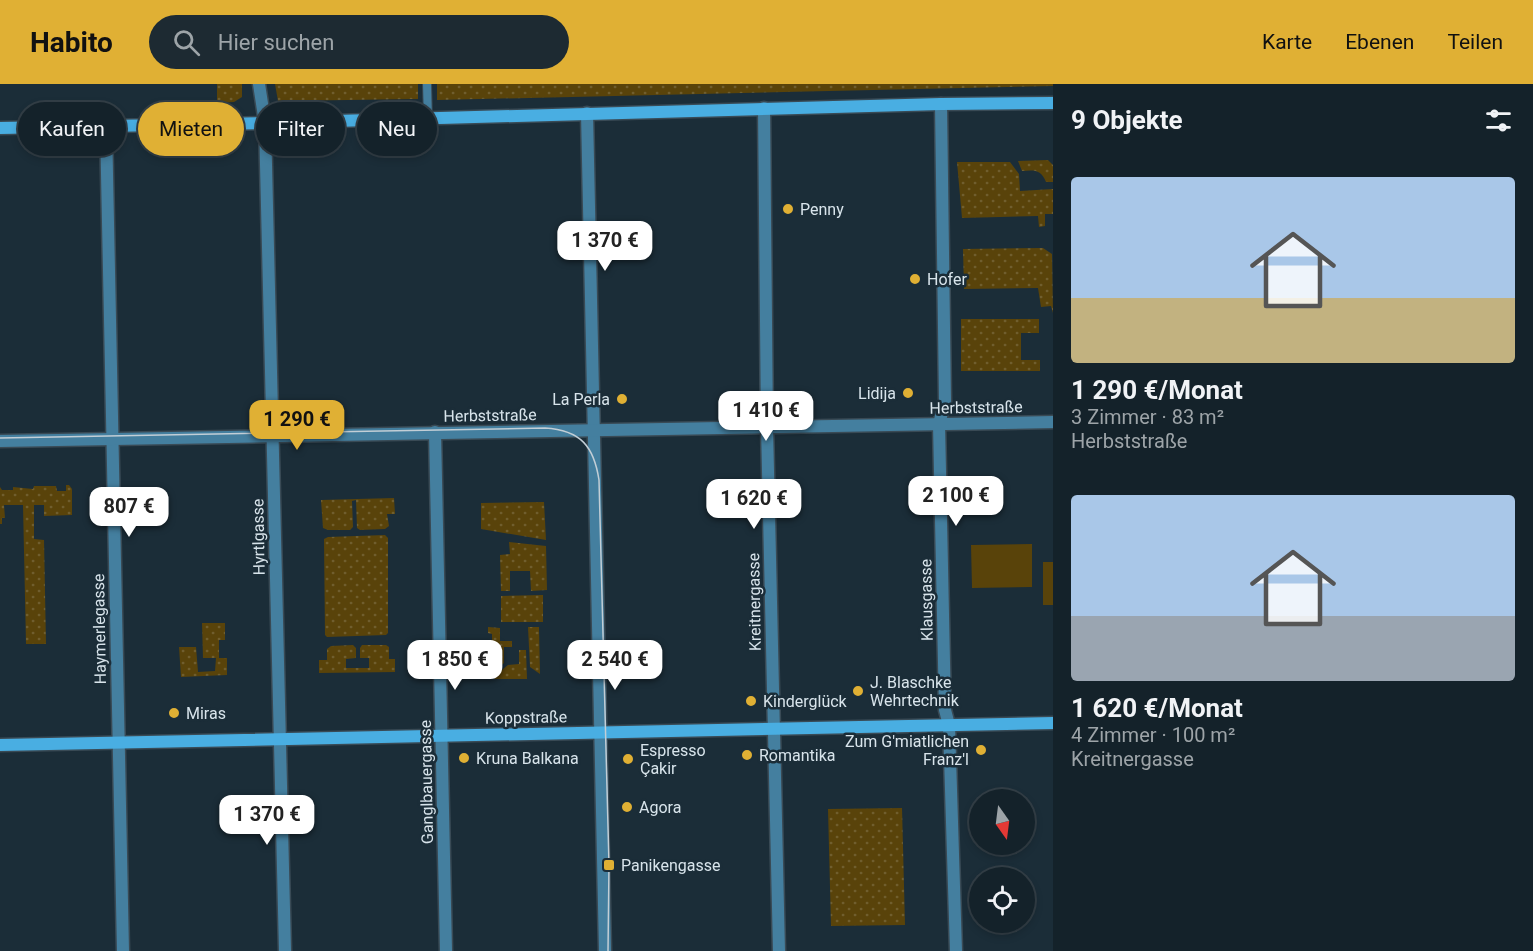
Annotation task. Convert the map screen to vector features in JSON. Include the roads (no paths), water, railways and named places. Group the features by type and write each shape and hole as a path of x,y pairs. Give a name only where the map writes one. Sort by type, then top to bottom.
{"main road":[{"path":"437,119 764,108 1053,103"},
{"path":"126,125 256,123"},
{"path":"0,128 18,127"},
{"name":"Koppstraße","path":"0,745 1053,723"}],"street":[{"name":"Hyrtlgasse","path":"259,84 262,102"},
{"name":"Klausgasse","path":"941,104 945,401 939,424 945,710 949,725 956,951"},
{"name":"Kreitnergasse","path":"764,108 767,427 779,951"},
{"path":"587,113 605,951"},
{"name":"Haymerlegasse","path":"107,156 123,951"},
{"name":"Hyrtlgasse","path":"266,156 285,951"},
{"name":"Herbststraße","path":"0,441 1053,422"},
{"name":"Ganglbauergasse","path":"435,432 446,951"}],"lane":[{"path":"427,84 428,102"}],"tram line":[{"path":"0,438 545,428 568,432 584,442 594,458 599,480 609,865 608,951"}],"place":[{"name":"Penny","path":"788,209"},
{"name":"Hofer","path":"915,279"},
{"name":"Lidija","path":"908,393"},
{"name":"La Perla","path":"622,399"},
{"name":"J. Blaschke Wehrtechnik","path":"858,691"},
{"name":"Kinderglück","path":"751,701"},
{"name":"Miras","path":"174,713"},
{"name":"Zum G'miatlichen Franz'l","path":"981,750"},
{"name":"Romantika","path":"747,755"},
{"name":"Kruna Balkana","path":"464,758"},
{"name":"Espresso Çakir","path":"628,759"},
{"name":"Agora","path":"627,807"},
{"name":"Panikengasse","path":"609,865"}]}
